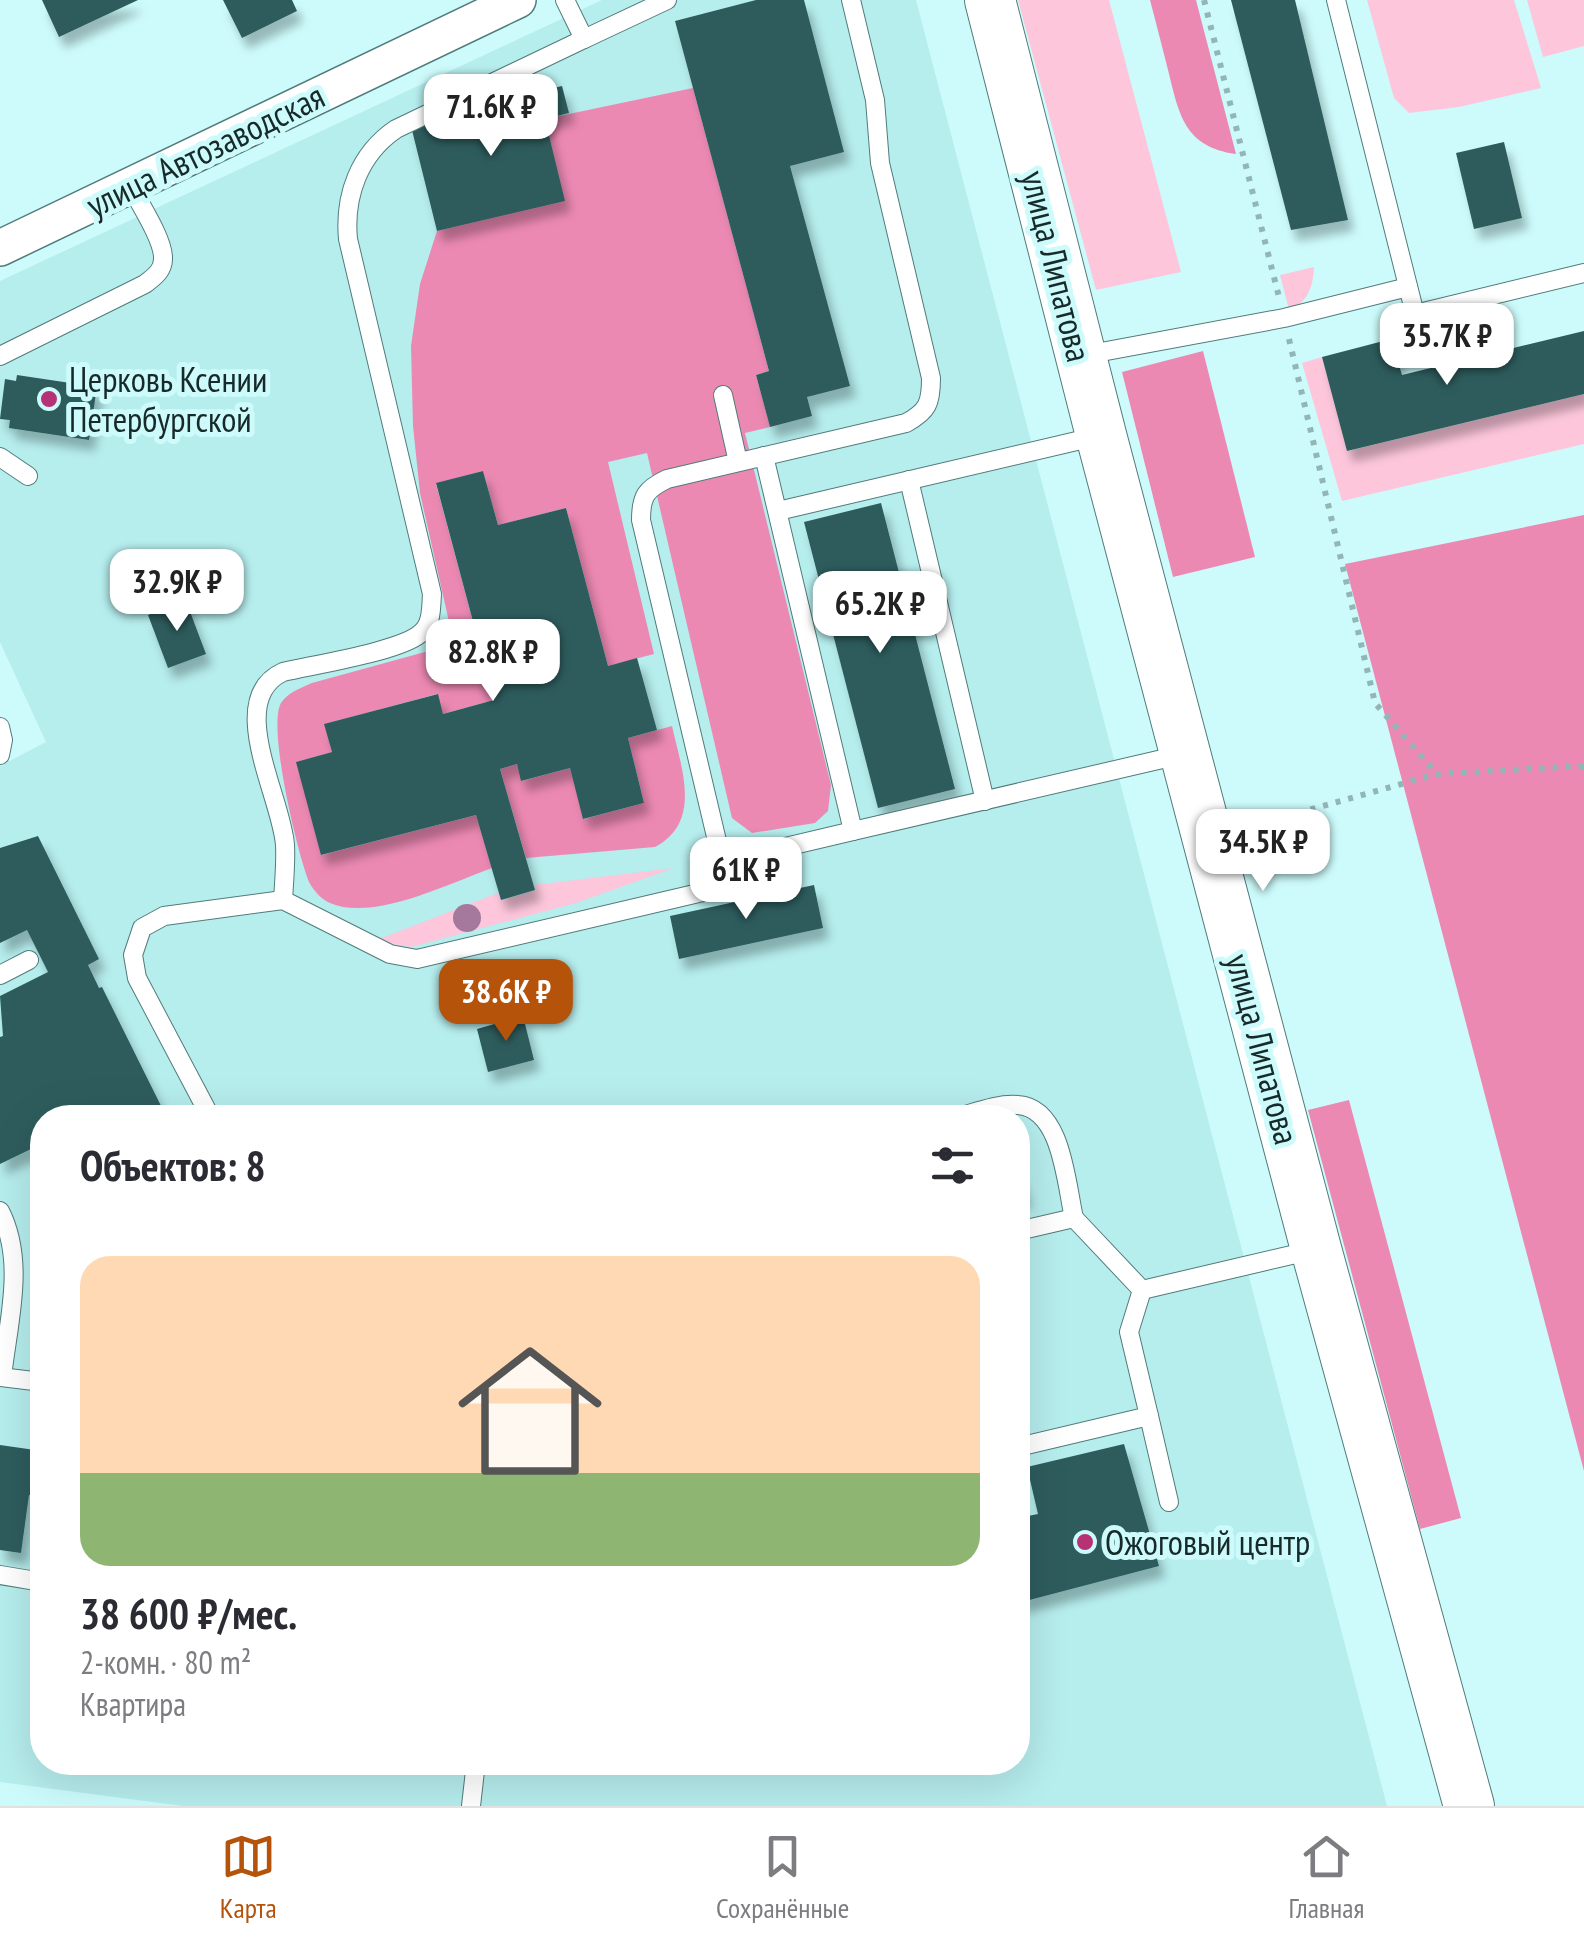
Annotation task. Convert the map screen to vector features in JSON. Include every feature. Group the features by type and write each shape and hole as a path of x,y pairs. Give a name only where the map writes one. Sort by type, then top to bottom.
{"street":[{"name":"улица Автозаводская","path":"0,248 518,0"},
{"name":"улица Липатова","path":"990,0 1184,754 1469,1806"}],"lane":[{"path":"565,0 584,40"},
{"path":"283,900 285,844 257,728 259,694 268,681 283,672 402,644 423,632 431,616 432,594 348,239 346,214 352,188 377,142 396,130 666,0"},
{"path":"204,1105 138,978 133,955 142,928 164,916 283,900 390,954 417,959 703,892 715,886 721,876 722,862 641,520 641,502 648,488 667,479 906,423 924,413 931,400 931,378 880,163 874,100 851,0"},
{"path":"1336,0 1414,314 1584,273"},
{"path":"0,356 158,274 163,259 159,243 130,186"},
{"path":"1080,356 1284,318 1408,287"},
{"path":"723,395 738,462"},
{"path":"778,510 1100,435"},
{"path":"764,456 853,831"},
{"path":"0,457 28,476"},
{"path":"909,480 984,801"},
{"path":"0,727 0,755"},
{"path":"722,862 1184,754"},
{"path":"0,975 29,960"},
{"path":"1030,1106 1044,1115 1054,1132 1074,1218 1142,1290"},
{"path":"0,1210 14,1247 1,1377 30,1381"},
{"path":"1030,1228 1074,1218"},
{"path":"1142,1290 1316,1249"},
{"path":"1142,1290 1129,1332 1169,1502"},
{"path":"1030,1443 1149,1416"},
{"path":"0,1575 30,1580"},
{"path":"471,1806 475,1775"}],"path":[{"path":"1204,0 1375,703 1438,774"},
{"path":"1207,838 1438,774 1584,766"}],"shaded area":[{"path":"602,0 916,0 1387,1806 183,1806 0,1782 0,766 46,742 0,642 0,281"},
{"path":"1018,0 1109,0 1181,272 1096,290"},
{"path":"1150,0 1196,0 1236,154 1205,144 1187,126 1176,101"},
{"path":"1367,0 1514,0 1541,88 1459,107 1409,113 1394,98"},
{"path":"1527,0 1584,0 1584,46 1543,57"},
{"path":"693,88 769,371 756,375 770,427 745,433 831,785 828,811 815,823 752,833 732,818 647,453 608,462 654,654 608,666 566,508 498,525 483,471 436,484 494,700 443,714 437,694 325,724 332,752 297,762 322,855 476,815 492,868 389,904 348,908 330,903 311,885 298,846 281,763 281,703 312,683 454,644 420,493 413,426 411,346 420,284 437,231 564,200 545,119"},
{"path":"1314,267 1308,293 1289,310 1280,275"},
{"path":"1203,351 1255,557 1173,577 1122,372"},
{"path":"1322,357 1348,451 1584,394 1584,444 1342,501 1302,363"},
{"path":"1584,515 1584,1471 1345,564"},
{"path":"672,726 685,793 684,809 670,836 655,847 526,858 500,769 517,764 522,781 570,768 584,819 644,803 628,738"},
{"path":"674,868 576,903 411,947 374,941 498,893 501,900 535,891 534,885"},
{"path":"1349,1100 1461,1518 1420,1529 1308,1110"}],"building":[{"path":"42,0 138,0 59,37"},
{"path":"223,0 292,0 297,11 242,38"},
{"path":"756,0 804,0 844,152 790,166 850,386 807,397 812,416 770,427 756,375 769,371 675,21"},
{"path":"1231,0 1295,0 1348,220 1291,230"},
{"path":"562,86 569,113 545,119 565,201 437,231 410,122"},
{"path":"1504,142 1522,218 1474,229 1456,153"},
{"path":"1584,331 1584,394 1347,451 1322,357 1391,339 1402,375"},
{"name":"Церковь Ксении Петербургской","path":"17,375 97,387 89,440 9,428 10,420 0,419 5,379 16,381"},
{"path":"483,471 498,525 566,508 608,666 637,658 657,730 628,738 644,803 583,819 570,768 521,781 517,764 500,769 535,890 501,900 476,815 321,855 296,762 332,752 324,724 438,694 443,714 494,700 436,483"},
{"path":"881,503 955,789 878,808 804,522"},
{"path":"186,601 206,654 168,668 148,615"},
{"path":"38,836 99,959 88,965 161,1105 30,1105 30,1149 0,1164 0,996 48,972 27,930 0,943 0,848"},
{"path":"814,885 823,928 679,959 670,916"},
{"path":"523,1016 534,1060 488,1072 477,1029"},
{"name":"Ожоговый центр","path":"1124,1444 1159,1566 1030,1600 1030,1516 1038,1514 1030,1466"},
{"path":"0,1445 30,1449 30,1495 21,1553 0,1550"}],"place":[{"name":"Церковь Ксении Петербургской","path":"49,399"},
{"name":"Ожоговый центр","path":"1085,1542"}]}
